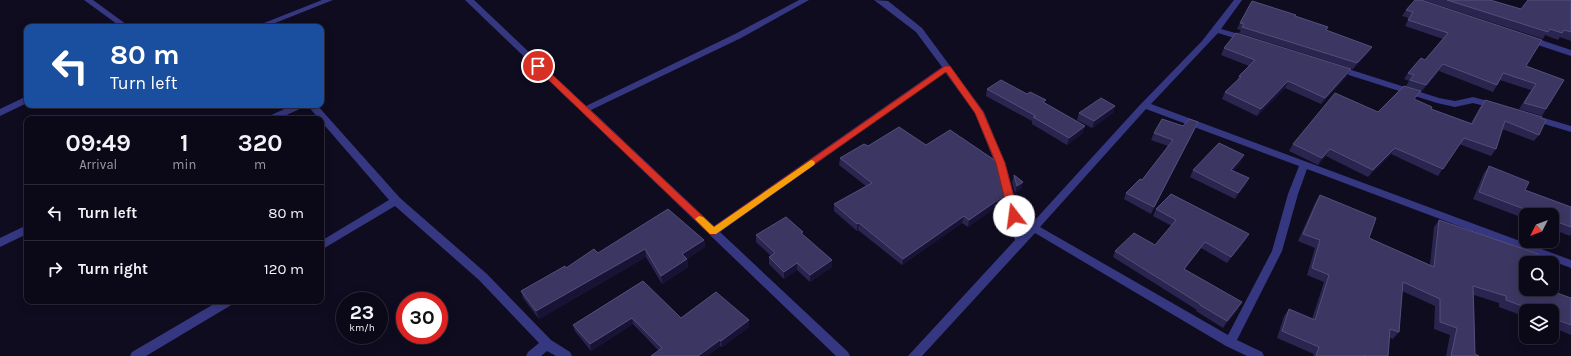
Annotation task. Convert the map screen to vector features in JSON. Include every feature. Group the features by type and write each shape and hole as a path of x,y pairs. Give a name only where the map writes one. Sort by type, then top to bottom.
{"street":[{"path":"88,0 122,24"},
{"path":"266,24 329,0"},
{"path":"469,0 844,356"},
{"path":"584,110 738,36 805,0"},
{"path":"914,356 1216,30 1238,0"},
{"path":"884,1 919,30 979,112 1000,163 1021,242"},
{"path":"1216,30 1254,42"},
{"path":"1518,35 1571,53"},
{"path":"1330,66 1437,100 1454,104 1473,100 1502,108"},
{"path":"713,232 947,67"},
{"path":"0,113 24,101"},
{"path":"1145,105 1571,264"},
{"path":"277,116 294,108"},
{"path":"315,108 322,116"},
{"path":"1523,115 1571,129"},
{"path":"324,119 396,201 483,278 547,344 566,356"},
{"path":"1230,342 1277,251 1293,194 1304,165"},
{"path":"324,244 396,201"},
{"path":"1034,228 1230,342 1258,356"},
{"path":"0,243 24,231"},
{"path":"136,356 224,304"},
{"path":"532,356 547,344"}],"building":[{"path":"1415,0 1421,0 1542,40 1526,66 1564,80 1546,109 1524,103 1536,84 1503,73 1497,85 1443,64 1426,85 1410,80 1414,75 1408,73 1421,58 1425,60 1448,33 1408,20 1413,12 1406,10"},
{"path":"1447,0 1490,0 1521,9 1528,0 1571,0 1571,32 1564,30 1562,33 1550,29 1548,32"},
{"path":"1252,1 1328,27 1326,30 1372,47 1357,63 1242,27 1244,24 1240,23"},
{"path":"1236,33 1351,69 1325,98 1288,81 1261,109 1225,92 1241,77 1239,76 1255,60 1224,48"},
{"path":"1001,80 1027,94 1030,92 1046,100 1043,102 1085,126 1069,138 1033,117 1036,116 987,89"},
{"path":"1404,86 1421,91 1414,99 1432,107 1431,109 1472,124 1485,100 1542,117 1541,118 1546,120 1539,135 1505,121 1496,149 1464,138 1443,169 1395,148 1373,170 1330,149 1322,158 1293,144 1335,93 1378,112"},
{"path":"1101,98 1115,106 1094,121 1079,113"},
{"path":"1162,119 1183,126 1189,119 1198,122 1154,207 1126,193 1140,179 1142,180 1173,140 1154,133"},
{"path":"899,127 926,145 950,130 996,161 1005,195 969,220 964,216 903,259 859,223 857,224 834,204 872,183 840,158 864,144 868,146"},
{"path":"1219,143 1244,155 1231,170 1249,178 1238,193 1193,170"},
{"path":"1489,166 1529,182 1525,190 1571,207 1571,227 1559,223 1559,208 1521,208 1479,192"},
{"path":"1014,175 1023,182 1017,186"},
{"path":"1171,194 1249,234 1231,257 1205,242 1184,269 1242,302 1227,321 1115,251 1134,233 1155,245 1176,220 1156,209"},
{"path":"1320,195 1376,218 1369,238 1434,267 1439,220 1538,254 1538,256 1519,256 1519,296 1559,296 1559,294 1571,298 1571,325 1559,321 1559,304 1519,305 1506,300 1506,296 1473,286 1475,354 1479,356 1451,356 1457,328 1440,322 1440,299 1403,282 1399,332 1390,329 1388,356 1316,356 1319,347 1282,331 1289,309 1315,320 1329,275 1312,268 1320,240 1303,234"},
{"path":"668,209 704,240 682,254 687,259 661,276 645,249 536,311 521,291 565,266 566,268 594,249 598,253"},
{"path":"786,217 803,232 801,233 832,260 810,275 797,263 784,272 769,257 775,253 756,235"},
{"path":"643,281 681,318 716,292 749,320 698,356 651,356 662,348 632,318 590,344 573,325"}],"slow traffic":[{"path":"699,219 713,232 811,163"}],"route":[{"path":"538,66 713,232 947,67 979,112 1000,163 1014,216"}]}
